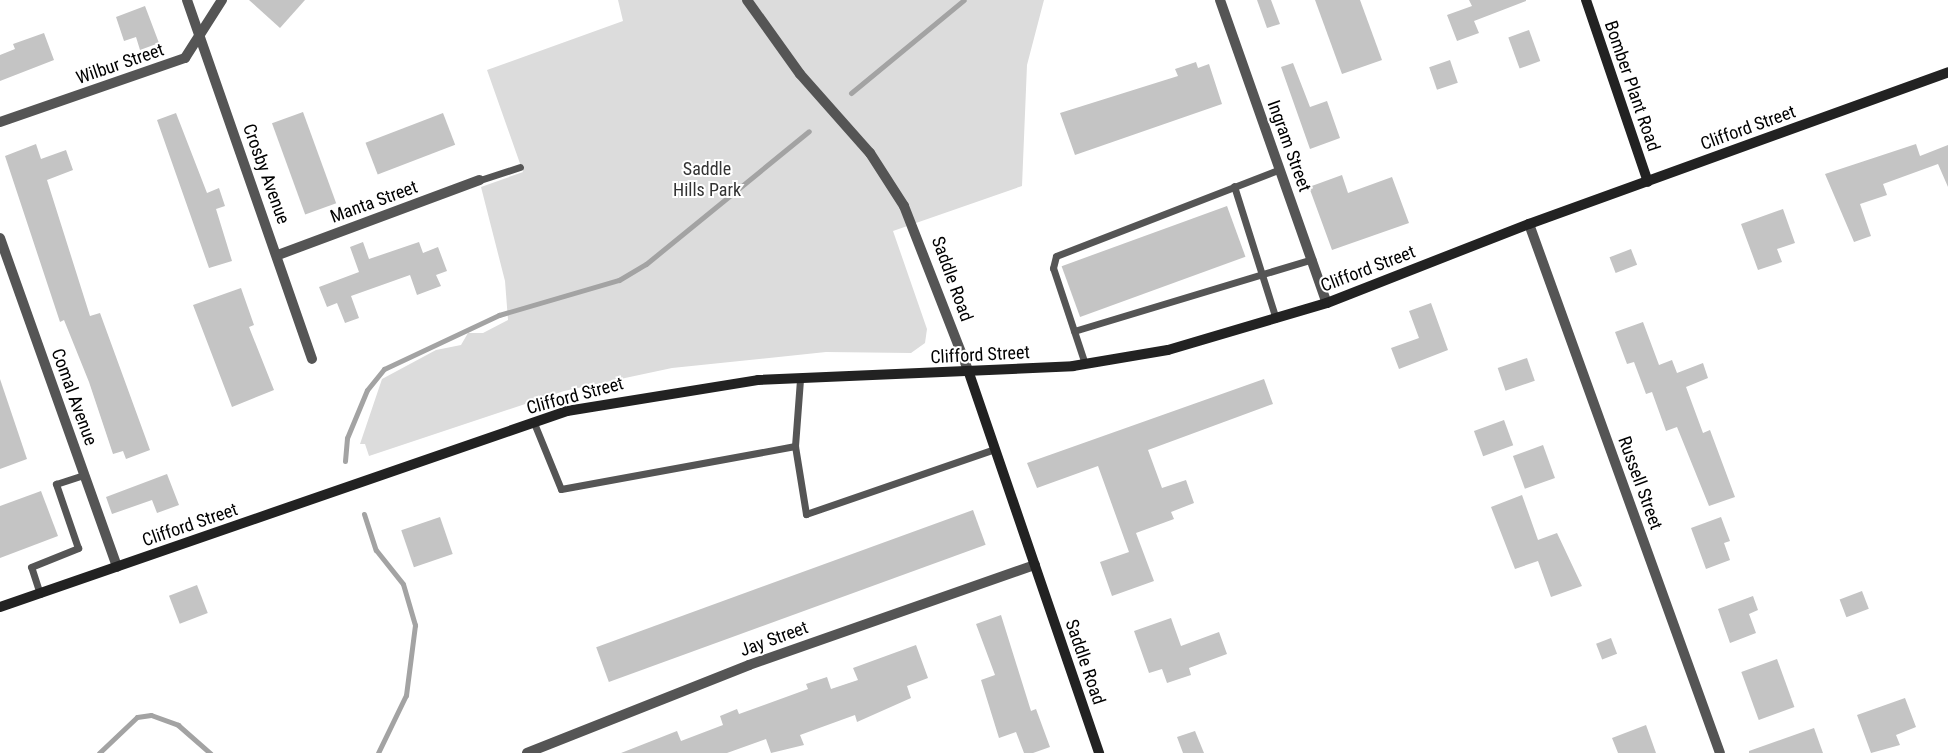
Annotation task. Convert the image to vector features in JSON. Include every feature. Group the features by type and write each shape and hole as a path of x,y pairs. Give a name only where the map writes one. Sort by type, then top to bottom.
{"main road":[{"name":"Bomber Plant Road","path":"1586,0 1648,182"},
{"name":"Clifford Street","path":"0,607 534,423 631,398 800,378 969,373 1085,364 1168,350 1327,303 1528,224 1948,72"},
{"name":"Saddle Road","path":"969,373 1099,753"}],"street":[{"name":"Crosby Avenue","path":"187,0 278,255 312,359"},
{"name":"Wilbur Street","path":"0,122 166,67 184,58 200,40 222,0"},
{"name":"Saddle Road","path":"747,0 790,61 870,153 904,206 969,373"},
{"name":"Ingram Street","path":"1220,0 1327,303"},
{"name":"Manta Street","path":"278,255 480,180"},
{"name":"Russell Street","path":"1528,224 1720,753"},
{"name":"Comal Avenue","path":"0,238 117,567"},
{"name":"Jay Street","path":"527,753 749,665 1035,565"}],"lane":[{"path":"480,180 520,167"},
{"path":"1085,364 1053,268 1056,256 1280,169"},
{"path":"1234,186 1264,273 1276,319"},
{"path":"1074,331 1312,259"},
{"path":"800,378 795,446 806,514 995,449"},
{"path":"534,423 561,489 795,446"},
{"path":"40,594 31,568 78,548 56,484 84,475"}],"green space":[{"name":"Saddle Hills Park","path":"618,0 1044,0 1027,65 1022,186 893,231 927,329 925,343 911,353 826,352 672,368 564,391 369,456 365,444 360,444 382,379 436,350 461,345 468,333 483,333 508,320 505,281 481,187 523,172 487,70 623,21"}],"building":[{"path":"249,0 305,0 280,28"},
{"path":"1257,0 1271,0 1280,24 1267,28"},
{"path":"1315,0 1360,0 1382,60 1342,74"},
{"path":"1469,0 1526,1 1474,21 1479,33 1457,41 1447,15 1472,6"},
{"path":"145,6 159,43 140,50 136,37 124,41 116,17"},
{"path":"1529,30 1540,61 1520,69 1508,38"},
{"path":"44,33 54,60 0,81 0,55 15,49 13,44"},
{"path":"1450,60 1458,83 1437,90 1429,67"},
{"path":"1196,62 1198,68 1209,64 1222,104 1075,155 1060,113 1178,76 1175,69"},
{"path":"1293,63 1310,107 1327,101 1340,138 1310,149 1281,67"},
{"path":"303,112 336,203 305,214 272,123"},
{"path":"176,113 207,193 219,188 225,206 216,209 232,261 209,268 157,120"},
{"path":"443,113 455,145 378,174 366,143"},
{"path":"36,144 41,159 66,150 73,170 47,180 90,316 100,313 150,450 126,459 123,451 113,454 89,382 64,320 60,322 5,156"},
{"path":"1916,144 1920,156 1948,145 1948,187 1938,164 1883,184 1887,195 1860,204 1871,236 1854,242 1825,174"},
{"path":"1342,175 1348,193 1392,177 1409,223 1332,250 1309,187"},
{"path":"1227,206 1245,257 1080,317 1062,266"},
{"path":"1783,209 1795,243 1777,249 1782,262 1758,270 1741,224"},
{"path":"363,242 369,259 419,242 423,253 438,247 447,271 436,275 441,286 417,295 410,275 351,296 359,318 345,323 337,303 327,307 319,287 359,272 350,247"},
{"path":"1631,249 1637,265 1616,273 1610,257"},
{"path":"241,288 254,325 249,327 274,390 232,407 193,305"},
{"path":"1431,303 1448,350 1399,369 1391,348 1419,338 1409,311"},
{"path":"1643,322 1659,365 1672,360 1677,373 1703,363 1708,378 1686,387 1703,433 1710,430 1735,497 1709,506 1677,427 1666,431 1652,392 1646,394 1634,362 1627,364 1615,332"},
{"path":"1527,358 1535,381 1506,391 1498,368"},
{"path":"0,379 27,459 0,469"},
{"path":"1264,379 1273,404 1148,450 1162,488 1186,480 1194,503 1171,512 1174,519 1136,533 1154,581 1112,596 1100,562 1129,552 1098,466 1037,488 1027,463"},
{"path":"1504,420 1513,445 1483,456 1474,431"},
{"path":"1543,445 1555,478 1525,489 1513,456"},
{"path":"167,474 179,505 157,513 152,500 112,514 106,497"},
{"path":"41,491 58,536 0,558 0,506"},
{"path":"1522,495 1538,540 1557,533 1582,586 1551,597 1538,561 1515,569 1491,507"},
{"path":"973,510 986,545 609,682 596,647"},
{"path":"440,517 453,554 414,567 401,530"},
{"path":"1721,517 1730,541 1724,543 1730,560 1706,569 1691,528"},
{"path":"197,585 208,613 180,624 169,596"},
{"path":"1862,591 1869,609 1846,617 1840,600"},
{"path":"1753,596 1758,610 1749,614 1756,633 1730,643 1718,609"},
{"path":"1001,615 1031,711 1036,709 1050,747 1033,753 1024,753 1016,732 999,738 981,680 995,675 976,624"},
{"path":"1171,618 1181,646 1219,632 1227,654 1189,668 1191,675 1167,683 1162,669 1149,673 1134,631"},
{"path":"1611,638 1617,654 1602,660 1596,644"},
{"path":"916,645 928,678 907,686 911,698 857,722 855,715 800,735 804,745 771,753 766,739 727,753 621,753 677,731 681,741 723,725 720,716 737,709 739,714 808,689 806,684 827,677 831,689 858,680 853,668"},
{"path":"1777,659 1794,707 1759,720 1741,672"},
{"path":"1905,698 1916,727 1896,735 1900,745 1871,753 1857,715"},
{"path":"1646,725 1656,753 1618,753 1612,738"},
{"path":"1814,728 1823,753 1749,753 1749,751"},
{"path":"1195,731 1204,753 1183,753 1177,737"}],"waterway":[{"path":"851,93 964,0"},
{"path":"345,461 347,438 367,390 384,369 499,315 619,280 646,264 809,131"},
{"path":"364,514 376,550 403,584 415,625 406,695 378,753"},
{"path":"99,753 137,717 151,715 178,725 210,753"}]}
